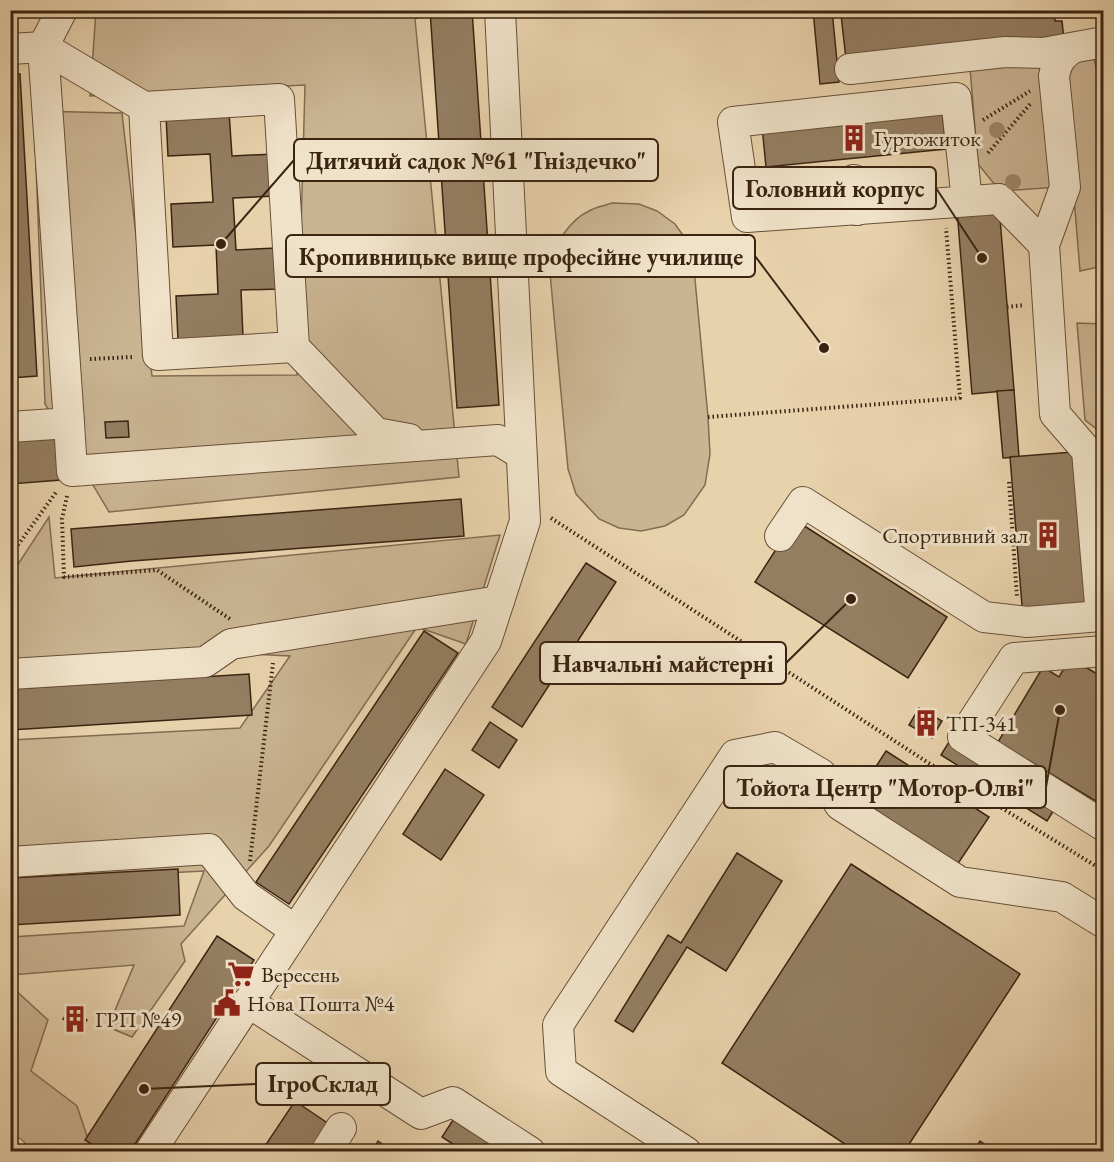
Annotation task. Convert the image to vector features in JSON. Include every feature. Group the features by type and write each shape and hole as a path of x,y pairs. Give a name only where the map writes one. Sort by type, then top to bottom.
{"lane":[{"path":"62,10 43,47 72,471 498,440 521,454"},
{"path":"150,1152 486,641 525,521 500,10"},
{"path":"850,69 1005,52 1043,53 1104,42"},
{"path":"10,49 43,47 144,107 279,99 294,347 376,433 444,444"},
{"path":"780,536 803,502 984,617 1028,622 1101,616 1087,452 1055,414 1044,244 1065,187 1054,76 1064,53 1073,48"},
{"path":"958,195 960,135 956,98 733,122 747,217 856,195 958,195 999,199 1044,244"},
{"path":"144,107 158,355 294,347"},
{"path":"10,427 69,423"},
{"path":"10,674 205,662 231,644 499,601"},
{"path":"1104,651 1014,658 963,737 1104,826"},
{"path":"686,1152 561,1071 558,1025 735,755 775,747 821,774 840,805 960,882 1062,897 1104,923"},
{"path":"10,862 208,849 246,896 295,930"},
{"path":"248,1002 421,1114 453,1102 530,1152"}],"path":[{"path":"960,135 1054,76"},
{"path":"708,417 960,398 958,195 1054,76"},
{"path":"1007,307 1020,306"},
{"path":"65,360 158,355"},
{"path":"10,556 72,471"},
{"path":"72,471 62,519 64,577 157,570 227,616 257,639 273,662 246,896"},
{"path":"1009,482 1019,621"},
{"path":"524,500 927,762 1104,871"}],"shaded area":[{"path":"96,11 433,11 415,19 459,477 109,512 45,404 34,111 122,113 152,376 297,375 305,85 90,96"},
{"path":"1029,55 1062,78 1078,61 1094,59 1104,98 1103,266 1080,271 1073,186 1000,191 978,164 970,68"},
{"path":"612,203 639,204 657,211 675,224 692,248 708,417 710,454 705,485 684,515 665,526 641,531 619,528 599,519 576,494 568,469 549,262 560,240 575,220 592,210"},
{"path":"1077,323 1103,324 1103,434 1085,420"},
{"path":"49,517 55,578 500,535 466,644 417,627 269,846 181,944 185,961 132,1037 108,1027 134,965 11,975 11,937 184,926 204,871 11,881 11,740 240,728 290,656 202,652 11,664 11,575"},
{"path":"10,988 13,988 48,1020 31,1071 77,1106 92,1151 34,1151 11,1132"}],"building":[{"path":"430,10 472,10 499,405 457,408"},
{"path":"813,10 832,10 839,82 820,84"},
{"path":"880,10 1054,10 1055,21 1062,21 1064,40 846,59 841,15"},
{"path":"10,74 20,74 37,376 10,378"},
{"name":"Гуртожиток","path":"942,108 946,149 766,167 762,126"},
{"path":"229,112 232,156 274,154 276,196 233,198 236,250 277,248 279,289 241,290 243,337 178,340 176,296 218,294 216,245 173,247 171,204 213,202 210,154 168,156 166,115"},
{"path":"999,206 1014,390 972,394 957,210"},
{"path":"1014,390 1019,457 1003,458 997,391"},
{"path":"128,421 129,437 106,438 105,422"},
{"path":"57,435 61,480 10,484 10,438"},
{"name":"Спортивний зал","path":"1073,452 1086,612 1023,618 1010,457"},
{"path":"461,499 464,536 74,567 71,529"},
{"path":"795,520 947,617 908,678 755,582"},
{"path":"586,563 616,582 522,727 492,707"},
{"path":"424,631 458,653 289,904 256,882"},
{"path":"1070,658 1104,678 1104,806 998,742 1043,667 1059,677"},
{"path":"249,674 252,715 10,730 10,689"},
{"name":"ТП-341","path":"919,708 942,721 932,738 909,725"},
{"path":"490,722 517,740 499,768 472,750"},
{"path":"952,737 1059,802 1047,821 941,755"},
{"path":"886,751 989,817 957,865 855,799"},
{"path":"445,769 484,795 441,860 403,834"},
{"path":"737,853 782,881 726,971 687,947 633,1032 615,1021 668,935 681,943"},
{"path":"851,864 1020,974 904,1152 857,1152 722,1063"},
{"path":"178,869 180,915 10,925 10,878"},
{"path":"217,936 254,960 130,1152 104,1152 85,1140"},
{"name":"ГРП №49","path":"70,1009 87,1020 80,1030 63,1019"},
{"path":"295,1101 329,1124 311,1152 261,1152"},
{"path":"453,1120 503,1152 465,1152 442,1137"},
{"path":"378,1141 394,1152 372,1152"},
{"path":"980,1141 996,1152 973,1152"}],"place":[{"name":"Гуртожиток","path":"854,138"},
{"name":"Дитячий садок №61 \"Гніздечко\"","path":"221,244"},
{"name":"Головний корпус","path":"982,258"},
{"name":"Кропивницьке вище професійне училище","path":"824,348"},
{"name":"Спортивний зал","path":"1048,535"},
{"name":"Навчальні майстерні","path":"851,599"},
{"name":"Тойота Центр \"Мотор-Олві\"","path":"1060,710"},
{"name":"ТП-341","path":"926,723"},
{"name":"Вересень","path":"241,974"},
{"name":"Нова Пошта №4","path":"227,1003"},
{"name":"ГРП №49","path":"75,1019"},
{"name":"ІгроСклад","path":"144,1089"}]}
